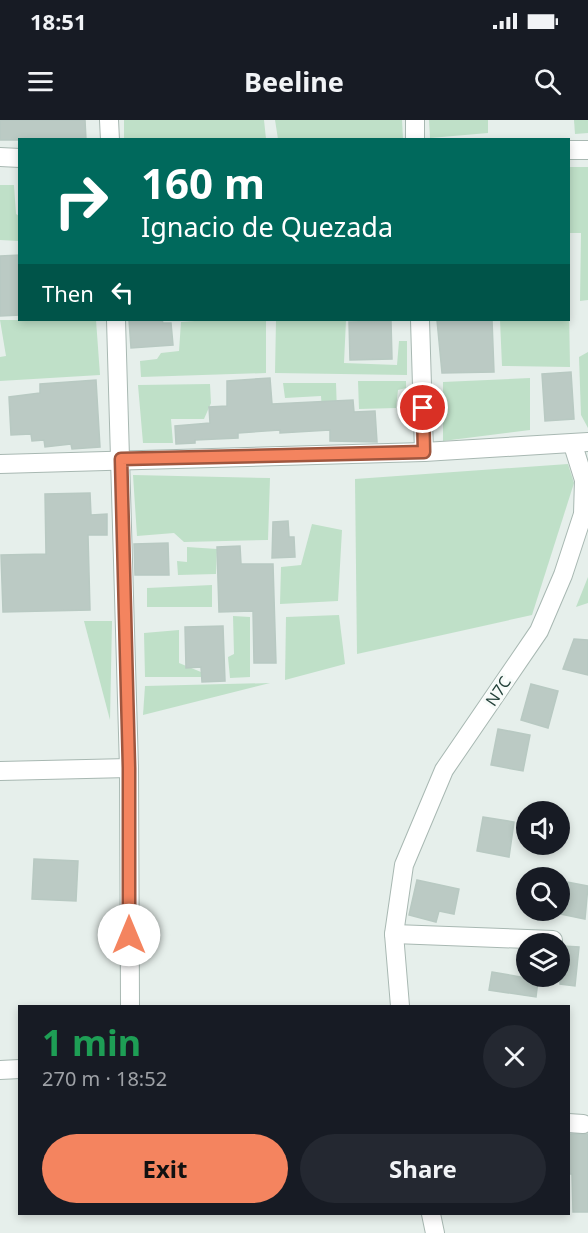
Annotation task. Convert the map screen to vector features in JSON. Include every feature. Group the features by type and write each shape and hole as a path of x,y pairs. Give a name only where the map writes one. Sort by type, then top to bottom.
{"street":[{"path":"109,120 110,138"},
{"path":"415,120 415,138"},
{"path":"570,150 588,150"},
{"path":"0,157 18,158"},
{"path":"116,321 129,768 129,1005"},
{"path":"420,321 424,452"},
{"path":"0,464 424,452 580,443"},
{"name":"N7C","path":"400,1005 394,934 404,865 444,770 539,631 564,575 583,514 584,480 580,443"},
{"path":"0,771 129,768"},
{"path":"394,934 516,939"},
{"path":"0,1070 18,1069"},
{"path":"431,1215 435,1233"}],"green space":[{"path":"124,120 264,120 266,138 124,138"},
{"path":"275,120 402,120 403,138 278,138"},
{"path":"429,120 488,120 488,133 430,138"},
{"path":"574,120 588,120 588,133 575,134"},
{"path":"570,167 588,167 588,300 580,301 581,233 570,233"},
{"path":"0,185 14,185 16,214 18,215 18,241 0,240"},
{"path":"0,320 96,321 100,375 0,381 0,357 6,356"},
{"path":"266,321 266,373 141,377 140,361 157,359 161,353 179,351 181,322"},
{"path":"276,321 346,321 344,363 397,365 399,341 407,341 407,375 275,373"},
{"path":"500,321 569,321 570,367 502,366"},
{"path":"588,352 588,428 581,415 579,357"},
{"path":"530,378 530,430 443,441 443,382"},
{"path":"358,381 406,381 406,388 398,390 396,408 359,409"},
{"path":"283,383 336,383 337,412 322,412 321,396 285,398"},
{"path":"210,384 211,403 204,419 171,419 173,443 143,443 138,385"},
{"path":"568,464 574,483 532,615 357,654 355,479"},
{"path":"133,475 270,478 268,540 184,542 174,533 137,536"},
{"path":"312,524 342,530 338,601 280,604 281,567 301,565"},
{"path":"187,547 217,549 216,574 178,575 177,561 187,562"},
{"path":"588,577 588,603 576,607"},
{"path":"212,585 212,607 147,607 147,588"},
{"path":"339,615 345,664 285,680 286,617"},
{"path":"233,616 250,617 250,677 230,678 228,657 234,654"},
{"path":"84,621 112,621 110,720"},
{"path":"179,630 179,663 201,672 201,677 145,677 144,633"},
{"path":"270,683 143,715 145,686"}],"building":[{"path":"0,120 85,120 86,138 0,140"},
{"path":"18,255 18,315 0,316 0,256"},
{"path":"129,321 171,323 173,345 131,348"},
{"path":"391,321 392,359 350,360 349,322"},
{"path":"437,321 492,321 494,372 442,373"},
{"path":"571,372 574,419 545,421 542,374"},
{"path":"270,378 272,404 353,400 354,412 375,411 377,442 330,441 330,430 280,433 280,430 238,433 238,438 195,440 195,443 176,444 175,426 210,423 209,407 227,406 227,381"},
{"path":"96,380 100,447 72,449 71,444 45,447 44,440 32,441 31,434 11,435 9,397 40,393 40,384"},
{"path":"90,493 91,515 107,514 107,535 88,535 90,610 3,612 1,555 46,554 45,494"},
{"path":"288,521 289,537 294,537 295,557 272,558 273,522"},
{"path":"168,543 169,575 135,575 134,544"},
{"path":"240,546 241,564 273,564 276,663 254,663 253,611 219,612 217,547"},
{"path":"223,626 225,681 202,682 201,667 186,668 185,627"},
{"path":"574,639 588,640 588,675 563,669"},
{"path":"531,684 558,691 548,728 521,720"},
{"path":"498,729 530,735 523,771 491,765"},
{"path":"483,817 514,822 509,857 477,851"},
{"path":"34,859 78,861 76,901 32,899"},
{"path":"417,880 459,889 454,914 439,911 436,922 409,915"},
{"path":"570,883 588,886 585,919 570,916"},
{"path":"570,946 579,947 575,986 570,985"},
{"path":"492,972 516,976 516,987 537,987 536,997 489,990"},
{"path":"570,1134 588,1134 588,1212 573,1212 572,1174 570,1174"}],"route":[{"path":"129,935 129,768 121,459 424,452 423,408"}]}
